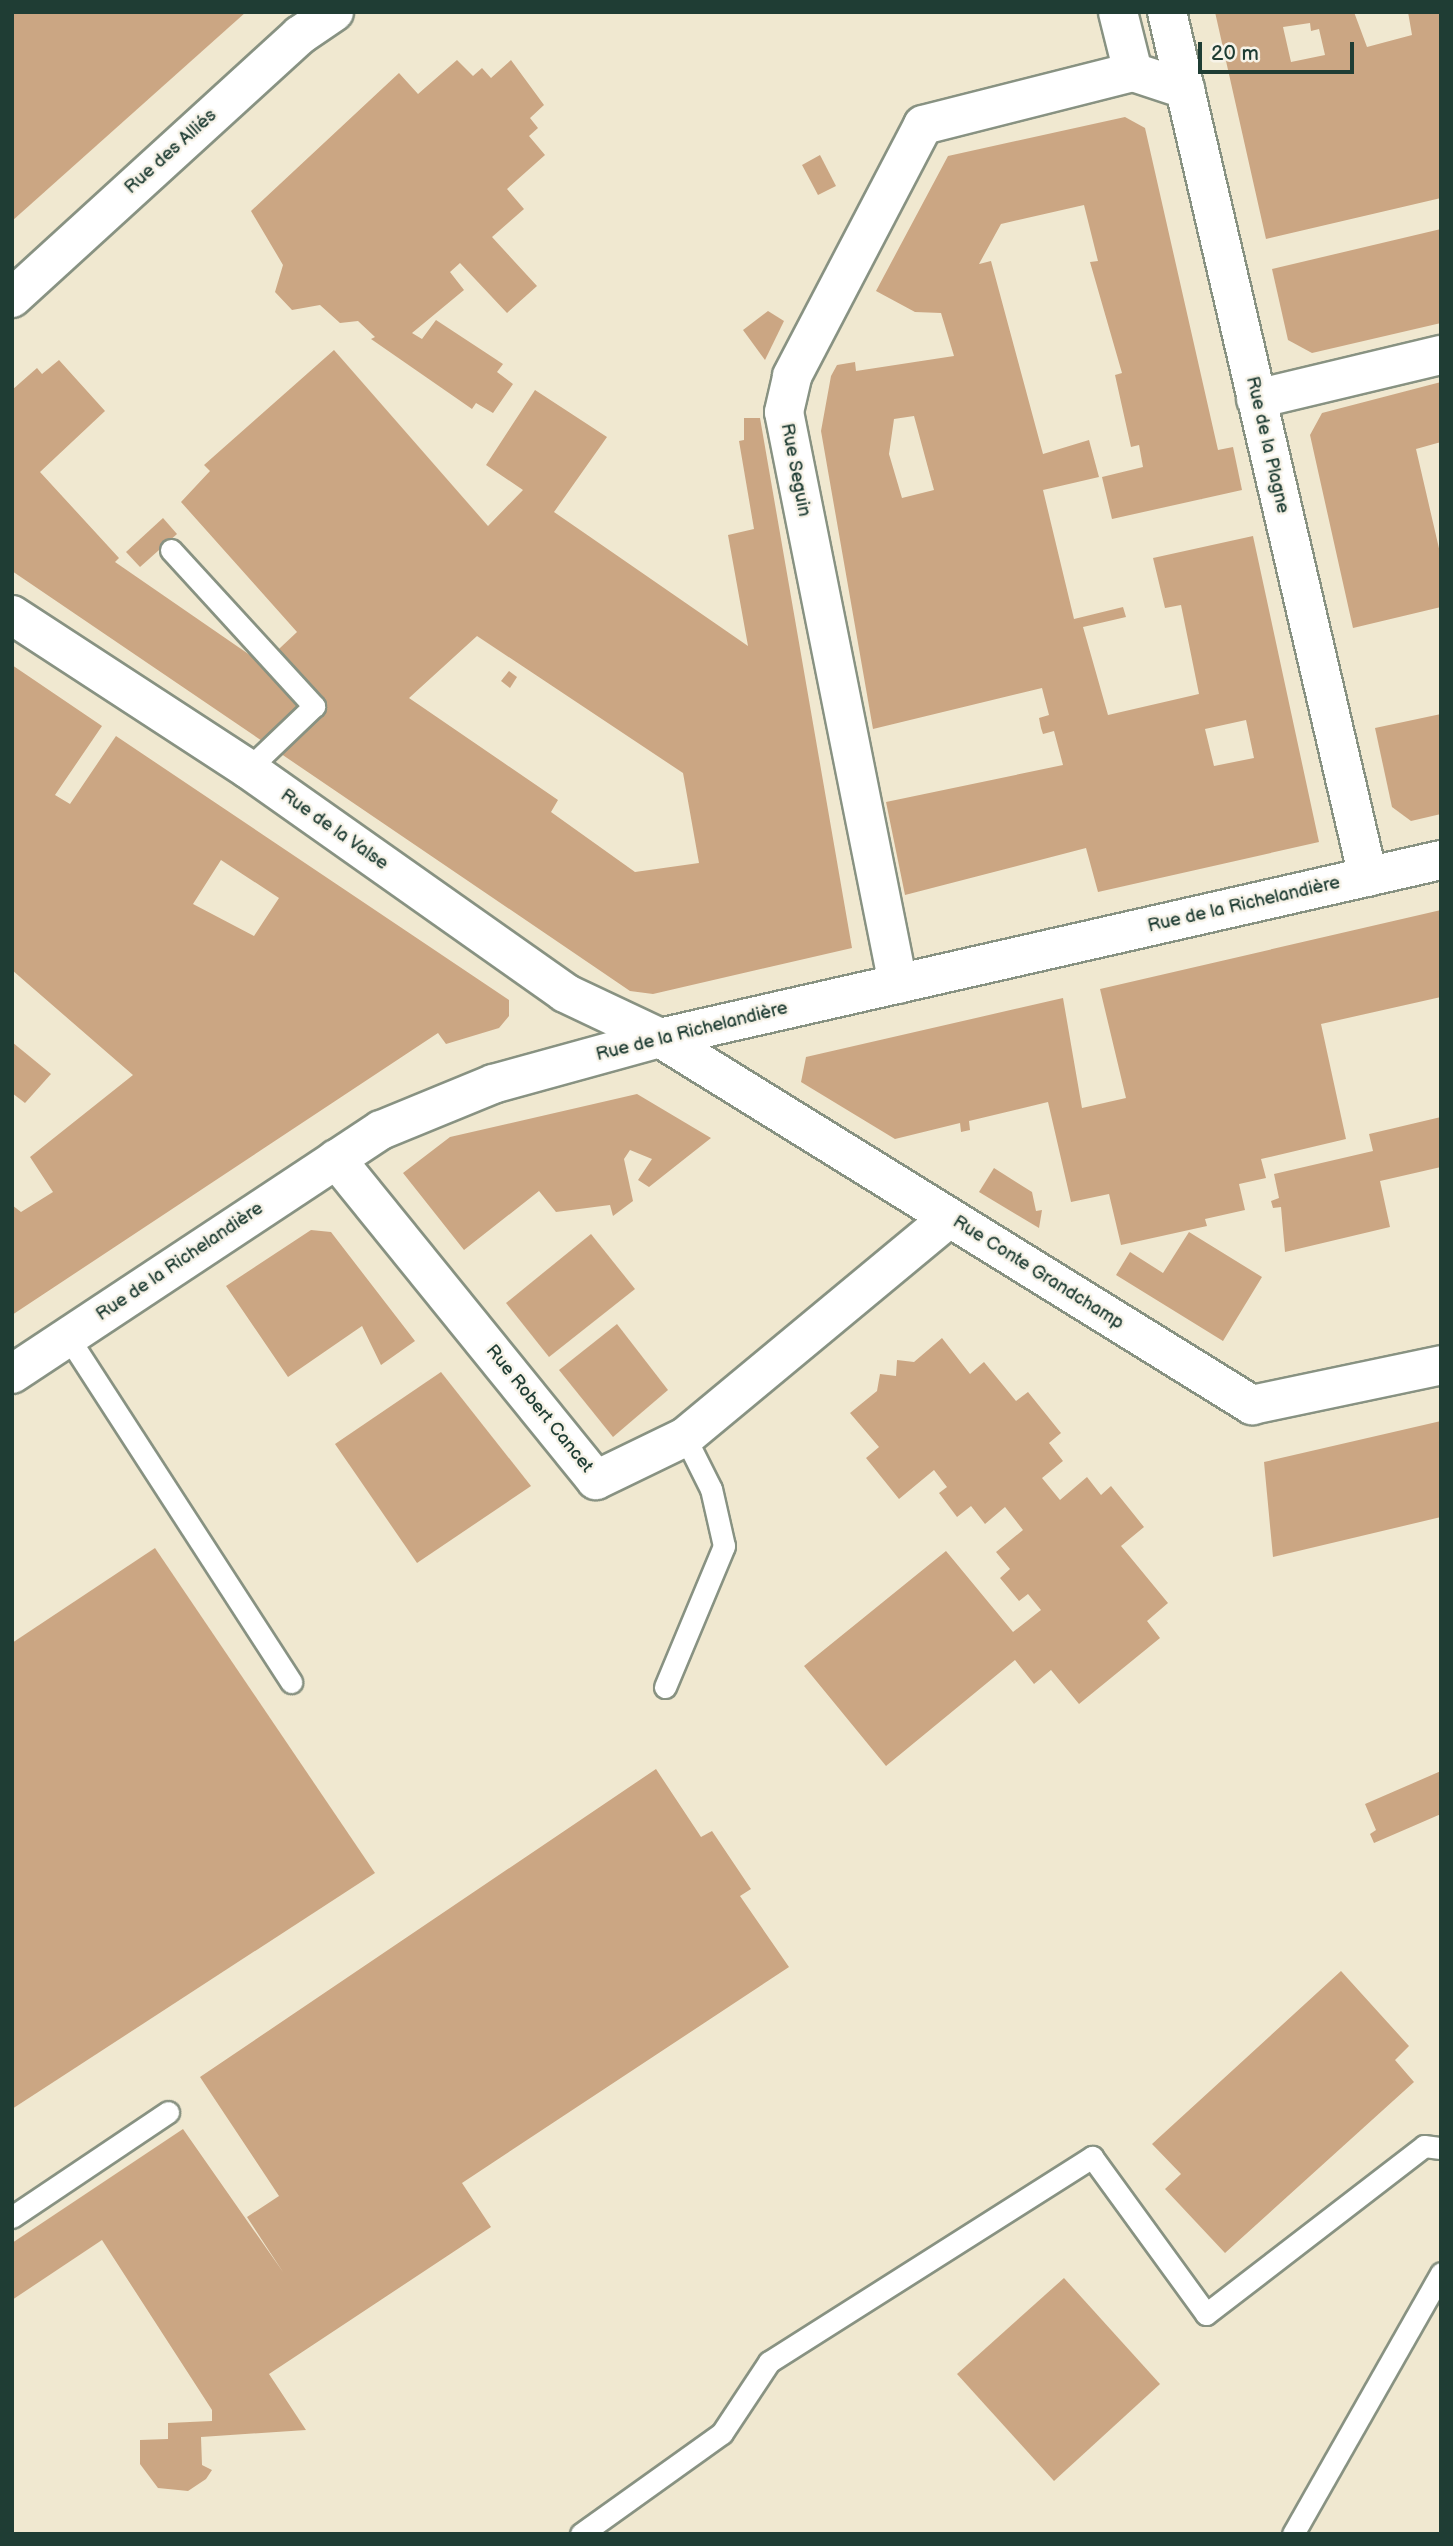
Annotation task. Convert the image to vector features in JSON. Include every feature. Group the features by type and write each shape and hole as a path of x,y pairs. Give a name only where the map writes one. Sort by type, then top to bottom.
{"street":[{"name":"Rue des Alliés","path":"12,298 300,35 334,12"},
{"path":"1118,12 1133,72 1185,89"},
{"name":"Rue de la Plagne","path":"1167,12 1368,877"},
{"name":"Rue Seguin","path":"898,984 784,412 792,376 923,125 1133,72"},
{"path":"1256,398 1441,355"},
{"name":"Rue de la Valse","path":"12,615 248,769 565,993 660,1038"},
{"name":"Rue de la Richelandière","path":"12,1374 381,1130 493,1084 660,1038 1441,860"},
{"name":"Rue Conte Grandchamp","path":"660,1038 1252,1405 1441,1365"},
{"name":"Rue Robert Cancet","path":"337,1159 596,1480 685,1437 949,1218"}],"lane":[{"path":"171,550 314,706 248,769"},
{"path":"68,1336 291,1682"},
{"path":"665,1687 724,1546 711,1489 685,1437"},
{"path":"12,2217 168,2112"},
{"path":"581,2534 722,2433 769,2362 1092,2157 1206,2314 1424,2146 1441,2148"},
{"path":"1293,2534 1441,2273"}],"building":[{"path":"12,12 246,12 12,221"},
{"path":"1215,12 1354,12 1367,47 1412,35 1408,12 1441,12 1441,198 1266,239","holes":["1310,23 1311,31 1319,29 1325,55 1291,62 1283,27"]},
{"path":"457,60 473,76 482,68 491,78 511,60 544,105 530,118 538,128 529,136 545,155 507,189 524,209 492,237 537,286 507,313 460,263 450,272 464,290 412,333 422,339 436,320 503,364 497,372 513,384 493,413 476,403 472,409 371,339 375,337 358,321 340,323 320,305 292,310 275,292 283,265 251,211 399,73 418,94"},
{"path":"1125,117 1145,128 1218,450 1233,447 1242,490 1112,519 1102,477 1143,467 1139,445 1131,447 1115,375 1122,373 1090,262 1098,261 1084,205 1001,224 979,264 991,261 1043,454 1089,440 1099,477 1043,490 1074,619 1123,607 1126,617 1083,627 1108,715 1199,694 1181,605 1165,608 1153,558 1253,536 1319,842 1098,892 1086,848 905,895 886,802 1063,765 1054,731 1043,734 1041,728 1039,718 1049,715 1042,688 873,729 821,431 831,376 837,365 855,362 856,371 954,356 941,313 915,312 876,291 948,156","holes":["914,416 934,490 902,498 889,454 894,419","1246,720 1254,758 1214,766 1205,729"]},
{"path":"820,155 836,186 818,195 802,165"},
{"path":"1441,229 1441,323 1312,353 1288,340 1272,269"},
{"path":"768,311 784,321 765,360 743,330"},
{"path":"334,350 488,526 523,490 486,465 535,390 607,437 554,512 748,646 728,535 754,529 739,441 744,440 744,418 760,418 852,948 653,994 630,991 12,571 12,390 37,368 42,374 59,360 105,411 40,472 119,558 115,562 263,664 297,632 181,502 210,471 204,465","holes":["477,636 683,773 699,863 635,872 551,812 558,800 409,698"]},
{"path":"1441,382 1441,442 1416,449 1441,557 1441,607 1353,628 1310,435 1322,413"},
{"path":"163,518 177,534 140,567 126,552"},
{"path":"12,665 102,726 55,795 70,804 116,736 509,1000 509,1016 499,1028 446,1044 438,1033 12,1315 12,1205 21,1212 53,1192 30,1157 133,1075 12,970","holes":["221,860 279,898 254,936 193,904"]},
{"path":"509,671 517,677 510,688 501,681"},
{"path":"1441,714 1441,814 1411,821 1392,807 1375,728"},
{"path":"1441,910 1441,997 1321,1024 1346,1139 1261,1159 1266,1178 1239,1184 1245,1210 1205,1219 1207,1226 1121,1245 1109,1194 1071,1202 1048,1102 969,1121 970,1130 961,1132 960,1123 895,1139 801,1082 806,1057 1063,998 1082,1108 1126,1098 1100,989"},
{"path":"12,1042 51,1074 25,1103 12,1093"},
{"path":"637,1094 711,1138 649,1187 638,1180 652,1159 630,1150 624,1159 633,1201 613,1216 610,1205 556,1212 539,1191 464,1250 403,1173 450,1137"},
{"path":"1441,1117 1441,1167 1380,1181 1390,1227 1285,1252 1281,1207 1273,1208 1271,1201 1279,1198 1274,1174 1373,1151 1369,1134"},
{"path":"994,1168 1032,1192 1036,1211 1042,1210 1039,1228 979,1192"},
{"path":"311,1230 331,1232 415,1341 381,1365 362,1326 288,1377 226,1286"},
{"path":"1189,1232 1262,1277 1223,1341 1116,1275 1130,1252 1163,1273"},
{"path":"591,1234 635,1289 549,1357 506,1303"},
{"path":"617,1324 668,1390 613,1437 559,1370"},
{"path":"942,1338 970,1374 984,1362 1016,1401 1028,1392 1061,1433 1049,1443 1063,1461 1042,1478 1060,1500 1087,1477 1101,1495 1111,1486 1144,1527 1121,1546 1168,1603 1147,1621 1160,1638 1079,1704 1051,1670 1034,1684 1015,1660 886,1766 804,1666 946,1551 1013,1632 1041,1610 1028,1594 1019,1601 1000,1578 1010,1569 996,1552 1023,1530 1005,1507 985,1524 971,1506 957,1517 939,1493 947,1487 934,1470 899,1499 866,1458 879,1447 850,1413 877,1391 880,1374 896,1376 897,1360 914,1362"},
{"path":"441,1372 531,1486 417,1563 335,1444"},
{"path":"1441,1421 1441,1517 1273,1557 1264,1462"},
{"path":"155,1548 375,1873 12,2109 12,1643"},
{"path":"656,1769 701,1837 712,1831 751,1889 740,1896 789,1967 462,2183 491,2227 269,2374 306,2430 201,2437 202,2465 212,2470 206,2479 188,2491 158,2488 140,2464 140,2440 168,2439 168,2423 212,2421 212,2410 102,2240 12,2300 12,2243 183,2129 283,2272 247,2217 279,2196 200,2077"},
{"path":"1441,1771 1441,1814 1374,1843 1370,1834 1376,1830 1365,1804"},
{"path":"1341,1971 1409,2046 1395,2060 1414,2082 1225,2253 1165,2189 1181,2174 1152,2144"},
{"path":"1064,2278 1160,2384 1054,2481 957,2374"}]}
